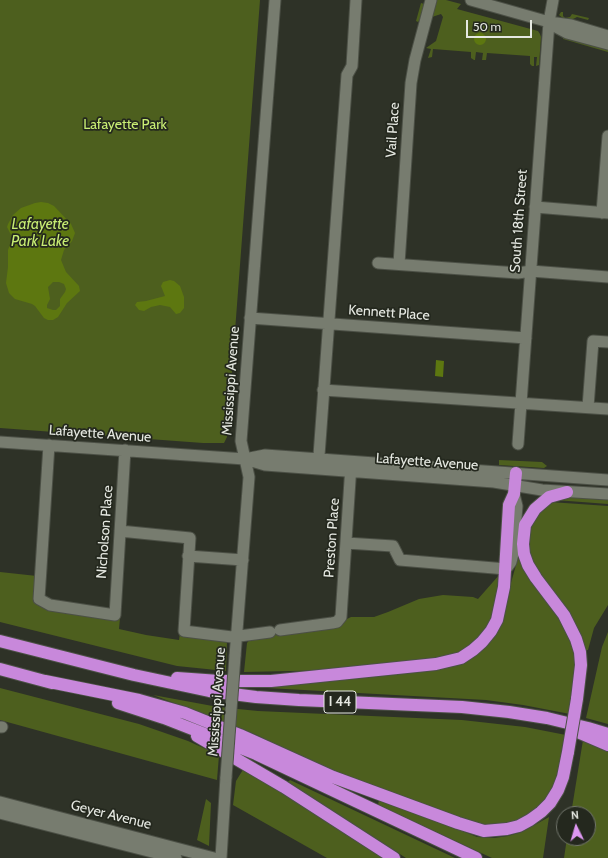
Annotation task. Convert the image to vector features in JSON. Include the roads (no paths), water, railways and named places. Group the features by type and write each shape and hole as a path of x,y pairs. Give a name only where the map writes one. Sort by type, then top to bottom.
{"highway":[{"path":"134,675 219,681 271,681 436,664 461,658 473,650 491,631 497,620 501,606 506,569 510,505 515,484"},
{"path":"45,681 139,700 185,713 240,735 347,782 458,823 484,831 507,829 519,826 542,812 558,790 564,777 578,699 581,665 580,652 576,639 564,615 528,565 524,554 523,544 525,525 534,508 549,497 567,492"},
{"name":"I 44","path":"0,641 134,675 209,691 256,697 462,707 509,712 547,718 608,734"},
{"path":"0,669 91,694 164,718 256,754 476,858"},
{"path":"164,718 278,784 394,858"},
{"path":"547,718 608,745"}],"street":[{"name":"Mississippi Avenue","path":"220,858 249,477 241,441 275,0"},
{"path":"318,464 347,75 352,66 356,0"},
{"name":"Vail Place","path":"399,264 413,72 431,0"},
{"path":"471,0 549,22 571,25 608,36"},
{"name":"South 18th Street","path":"518,444 549,22 553,0"},
{"path":"549,22 567,33 608,44"},
{"path":"535,207 605,213 608,136"},
{"path":"378,262 518,273 531,271 608,277"},
{"name":"Kennett Place","path":"250,318 526,338"},
{"path":"588,407 594,341 608,342"},
{"path":"323,390 608,409"},
{"name":"Lafayette Avenue","path":"0,442 245,459 264,465 318,464 351,466 515,484 542,490 608,494"},
{"name":"Nicholson Place","path":"49,445 39,599 50,605 114,615 125,450"},
{"name":"Preston Place","path":"237,636 332,623 337,622 341,617 351,466"},
{"name":"Lafayette Avenue","path":"515,484 547,477 608,480"},
{"path":"120,531 190,538 184,631 227,637 237,636"},
{"path":"346,543 393,546 400,560 506,569"},
{"path":"188,556 243,560"},
{"name":"Geyer Avenue","path":"0,802 214,858"},
{"name":"Geyer Avenue","path":"0,813 176,858"}],"water":[{"path":"480,33 484,35 486,39 484,43 480,45 476,43 474,39 476,35"},
{"name":"Lafayette Park Lake","path":"35,203 48,203 54,206 71,224 75,233 72,241 64,250 61,260 66,272 79,286 80,291 67,303 58,317 53,320 44,318 32,304 15,299 9,293 6,283 8,250 11,242 11,235 7,227 8,224 13,215 21,208","holes":["53,282 64,284 66,289 60,299 60,306 56,310 53,310 47,308 50,299 48,287"]},
{"path":"170,280 174,281 180,286 184,297 184,308 180,313 176,314 170,307 160,305 151,307 144,311 139,310 135,305 137,302 165,296 161,286 163,282"},
{"path":"436,360 444,361 443,377 435,376"}],"park label":[{"name":"Lafayette Park","path":"125,125"}]}
